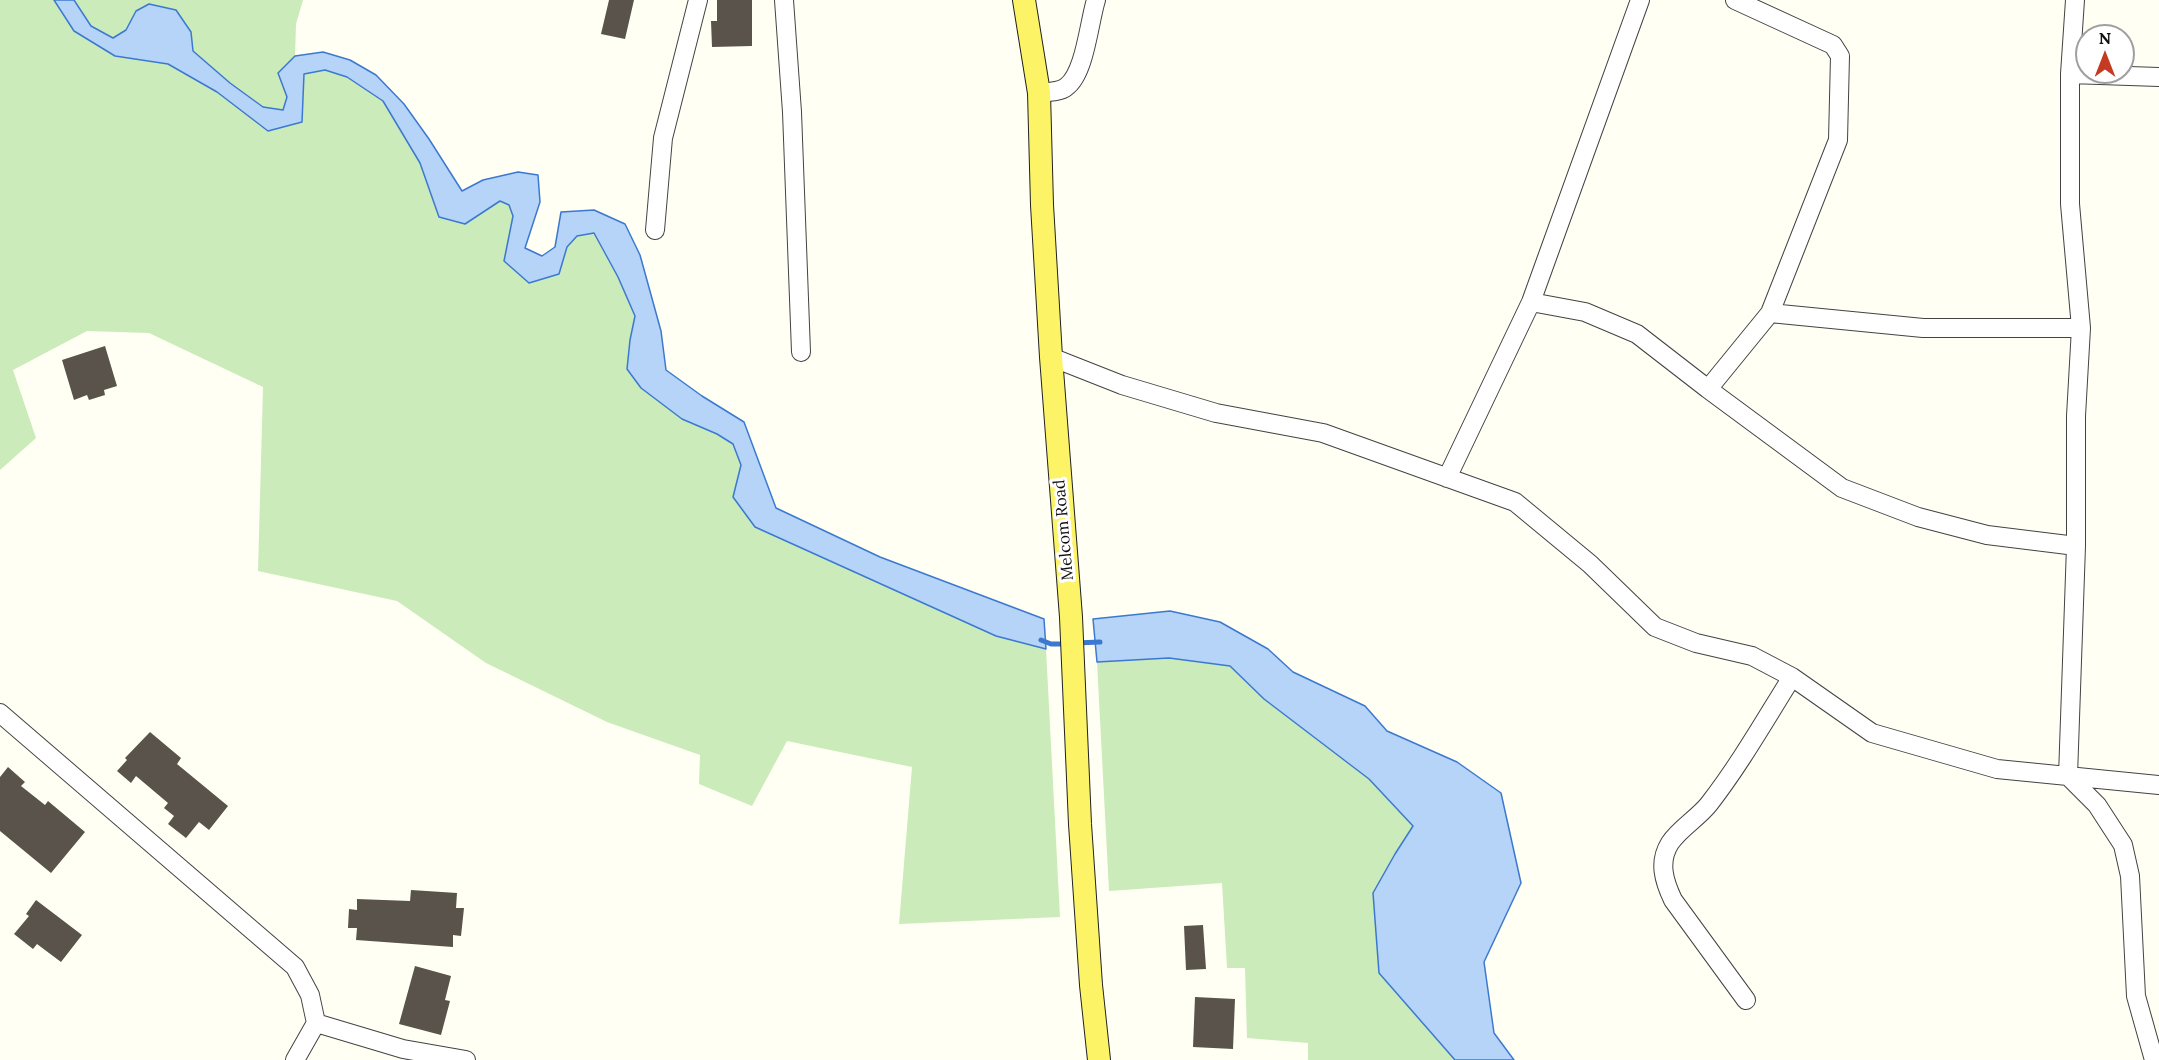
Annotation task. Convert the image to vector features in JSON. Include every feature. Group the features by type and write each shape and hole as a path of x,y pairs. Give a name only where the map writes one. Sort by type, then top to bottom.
{"main road":[{"name":"Melcom Road","path":"1024,0 1039,93 1042,205 1051,357 1071,617 1081,835 1091,985 1099,1060"}],"street":[{"path":"655,230 663,138 698,0"},
{"path":"784,0 792,112 801,352"},
{"path":"1039,93 1065,88 1073,80 1081,66 1090,18 1096,0"},
{"path":"1448,478 1531,302 1640,0"},
{"path":"1708,389 1770,313 1838,140 1840,56 1833,45 1735,0"},
{"path":"2075,0 2070,74 2070,204 2080,328 2076,416 2076,546 2068,776 2097,805 2122,845 2130,876 2136,996 2154,1060"},
{"path":"2070,74 2159,77"},
{"path":"1531,302 1585,312 1637,334 1842,488 1918,517 1987,536 2076,546"},
{"path":"1770,313 1923,328 2080,328"},
{"path":"1051,357 1122,385 1216,413 1323,433 1515,502 1590,564 1655,627 1696,644 1752,656 1792,677 1872,733 1997,769 2159,785"},
{"path":"1746,1000 1673,900 1664,881 1662,867 1670,844 1708,805 1743,755 1792,677"},
{"path":"0,713 295,967 310,995 316,1023 295,1060"},
{"path":"316,1023 403,1049 466,1060"}],"green space":[{"path":"0,0 54,0 74,31 115,56 168,64 217,92 302,122 303,74 325,70 347,77 383,101 420,163 439,217 465,224 500,201 509,205 513,216 505,261 559,274 567,247 577,236 594,233 618,277 635,316 627,369 641,388 682,419 717,434 733,444 741,465 733,497 996,636 1046,649 1060,917 899,924 912,767 787,741 752,806 699,784 700,755 607,722 486,663 397,601 258,571 263,387 149,333 87,331 13,370 36,438 0,470"},
{"path":"74,0 303,0 296,24 295,56 278,73 287,97 283,110 263,107 230,83 193,51 191,32 176,10 149,5 136,11 126,30 114,38 91,26"},
{"path":"1169,658 1230,666 1264,699 1369,779 1414,826 1395,854 1379,973 1455,1060 1308,1060 1308,1043 1247,1038 1245,968 1227,968 1222,883 1109,891 1097,662"}],"water":[{"path":"54,0 74,0 91,26 113,38 126,30 136,11 149,4 176,10 191,32 193,51 230,83 263,107 283,110 287,97 278,73 295,56 323,52 350,60 376,75 404,104 462,191 483,180 518,172 538,175 540,202 525,248 542,256 555,247 561,212 594,210 625,224 640,255 661,331 666,370 744,422 776,508 880,557 1044,619 1046,649 996,636 755,527 733,497 741,465 733,444 717,434 682,419 641,388 627,369 635,316 618,277 594,233 577,236 567,247 559,274 529,283 504,261 513,216 509,205 500,201 465,224 439,217 420,163 383,101 347,77 325,70 304,74 302,122 268,131 217,92 168,64 115,56 74,31"},
{"path":"1170,611 1220,622 1268,649 1293,672 1365,706 1387,731 1457,762 1501,793 1521,883 1484,962 1494,1033 1514,1060 1455,1060 1379,973 1373,893 1413,826 1369,779 1264,699 1230,666 1169,658 1097,662 1093,619"}],"building":[{"path":"609,0 634,0 625,39 601,34"},
{"path":"717,0 752,0 752,46 712,47 711,21 717,21"},
{"path":"105,346 117,386 104,390 105,395 89,400 87,395 74,400 62,360"},
{"path":"150,732 181,758 177,764 228,806 209,830 199,822 186,838 168,824 174,816 164,808 168,803 136,776 131,783 117,771 127,760 125,758"},
{"path":"8,767 25,782 21,786 45,805 48,801 85,832 51,873 0,831 0,777"},
{"path":"411,890 457,893 456,908 464,908 461,936 453,935 453,947 356,940 357,928 348,928 349,909 357,910 357,899 410,901"},
{"path":"36,900 82,935 61,962 37,944 33,949 14,934 29,916 26,914"},
{"path":"1203,925 1206,969 1186,970 1184,926"},
{"path":"415,966 451,976 445,1000 450,1001 441,1035 399,1024"},
{"path":"1195,997 1235,999 1233,1049 1193,1047"}],"waterway":[{"path":"1041,640 1051,644 1067,644"},
{"path":"1076,643 1100,642"}]}
